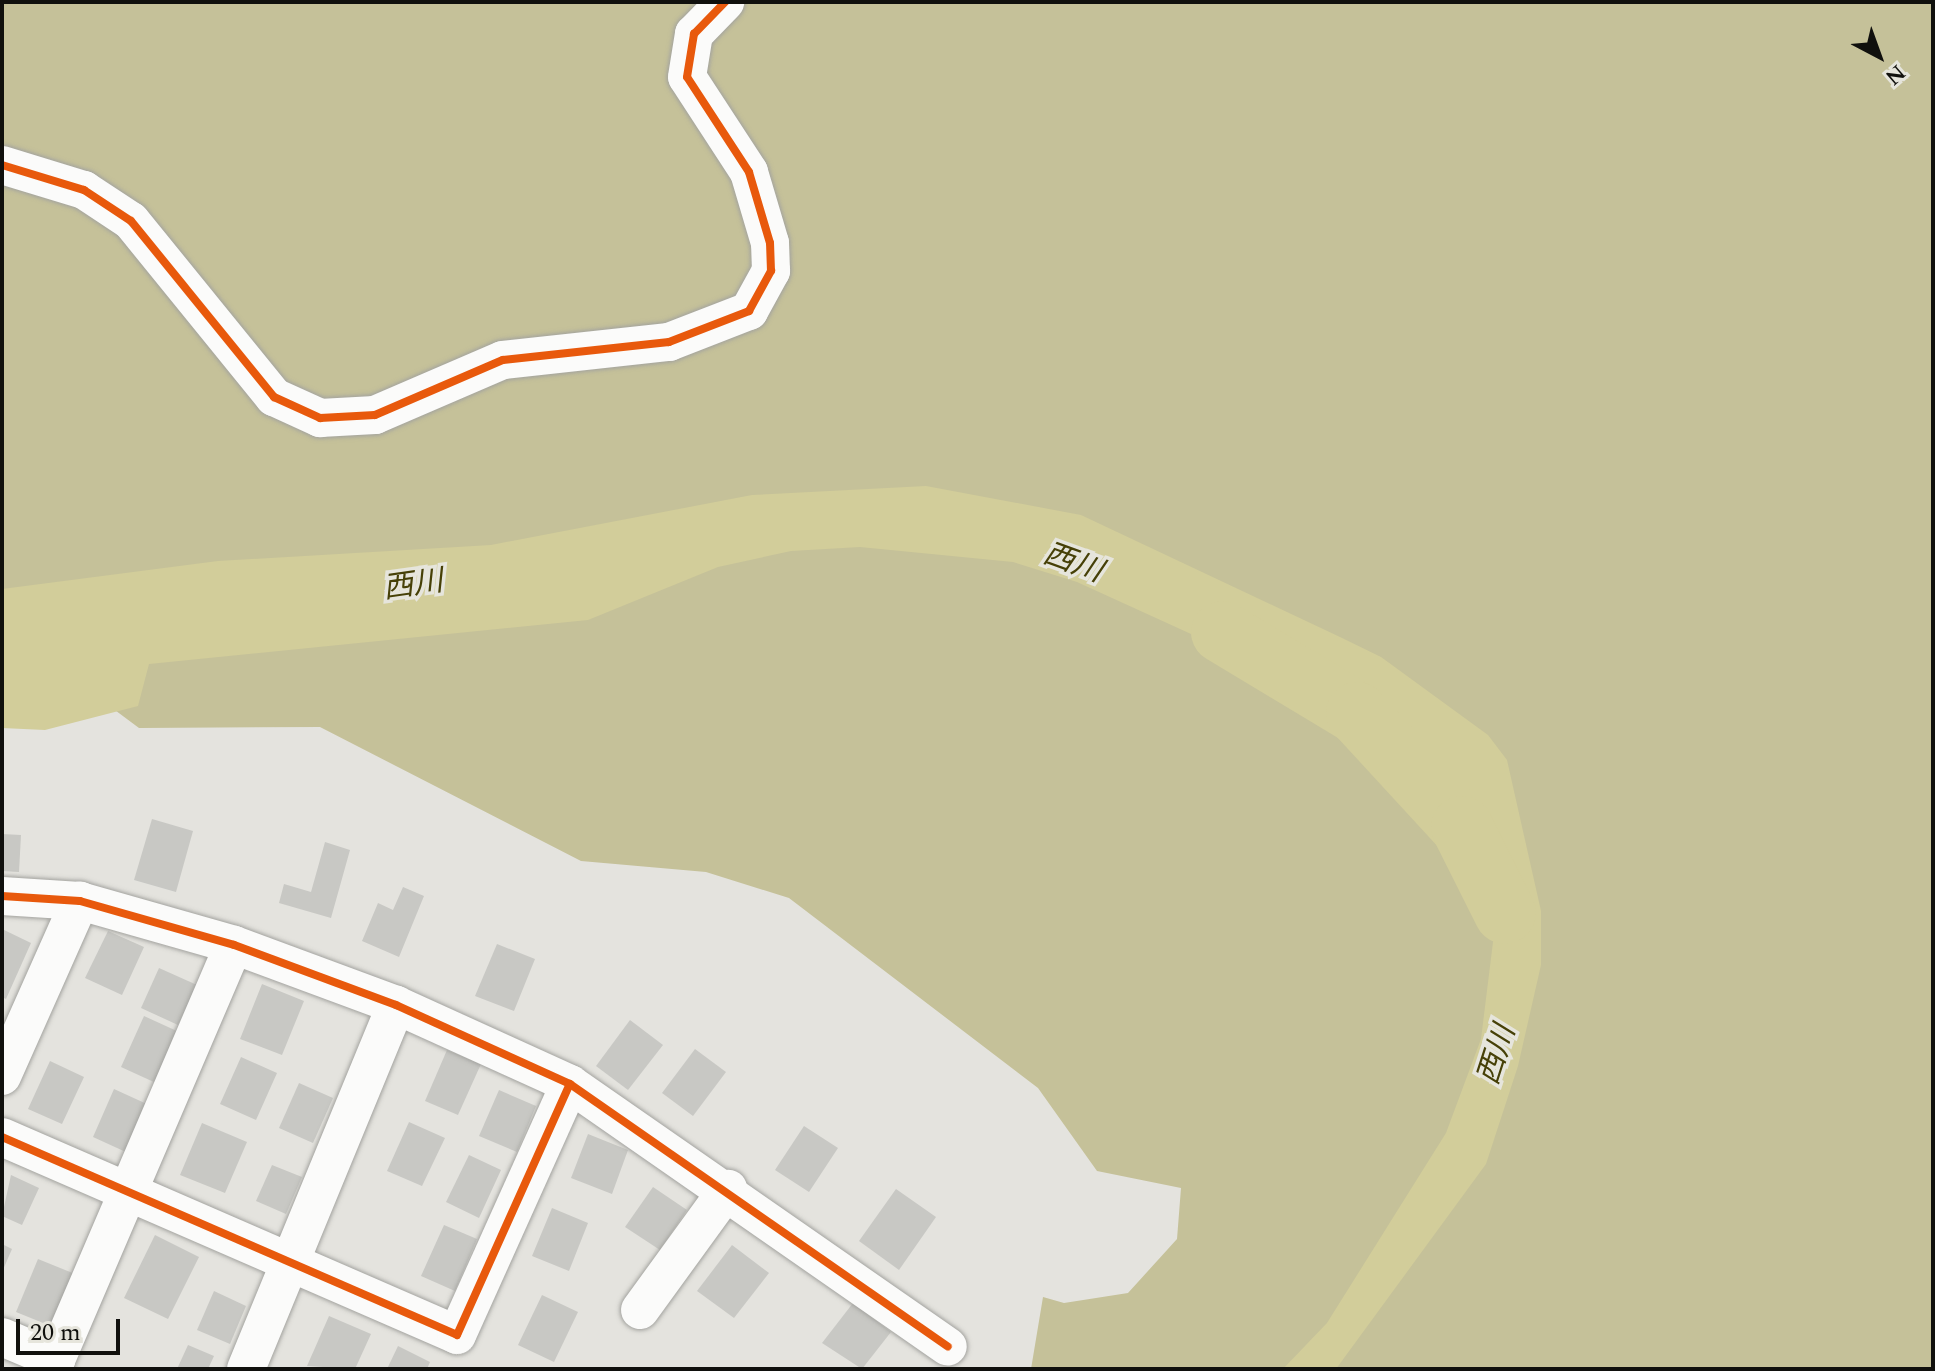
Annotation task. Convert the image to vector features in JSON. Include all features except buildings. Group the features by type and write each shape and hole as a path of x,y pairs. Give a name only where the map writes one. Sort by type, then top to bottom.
{"street":[{"path":"2,165 84,190 131,221 274,397 320,418 375,415 503,360 669,342 749,311 771,271 770,243 749,172 687,77 694,34 725,2"},
{"path":"2,896 80,901 234,945 396,1005 570,1084 728,1189 948,1347"},
{"path":"2,1076 80,901"},
{"path":"2,1337 54,1365 234,945"},
{"path":"246,1369 396,1005"},
{"path":"2,1137 457,1335 570,1084"},
{"path":"640,1310 728,1189"}],"shaded area":[{"path":"2,2 1933,2 1933,1369 1031,1369 1043,1297 1064,1303 1128,1293 1177,1239 1181,1188 1097,1171 1038,1088 789,898 706,872 581,861 320,727 139,728 2,626"}],"water":[{"path":"926,486 1081,515 1340,637 1381,657 1488,735 1507,760 1541,911 1541,965 1518,1066 1486,1164 1336,1369 1283,1369 1327,1323 1446,1133 1481,1039 1494,934 1459,814 1433,777 1372,714 1319,680 1270,670 1077,582 1013,562 860,547 791,551 718,567 588,620 149,664 138,706 45,730 2,728 2,589 218,561 491,545 752,495"}],"waterway":[{"name":"西川","path":"1222,632 1357,713 1462,827 1505,913"}],"cycle path":[{"path":"2,165 84,190 131,221 274,397 320,418 375,415 503,360 669,342 749,311 771,271 770,243 749,172 687,77 694,34 725,2"},
{"path":"2,896 80,901 234,945 396,1005 570,1084 948,1347"},
{"path":"2,1137 457,1335 570,1084"}]}
